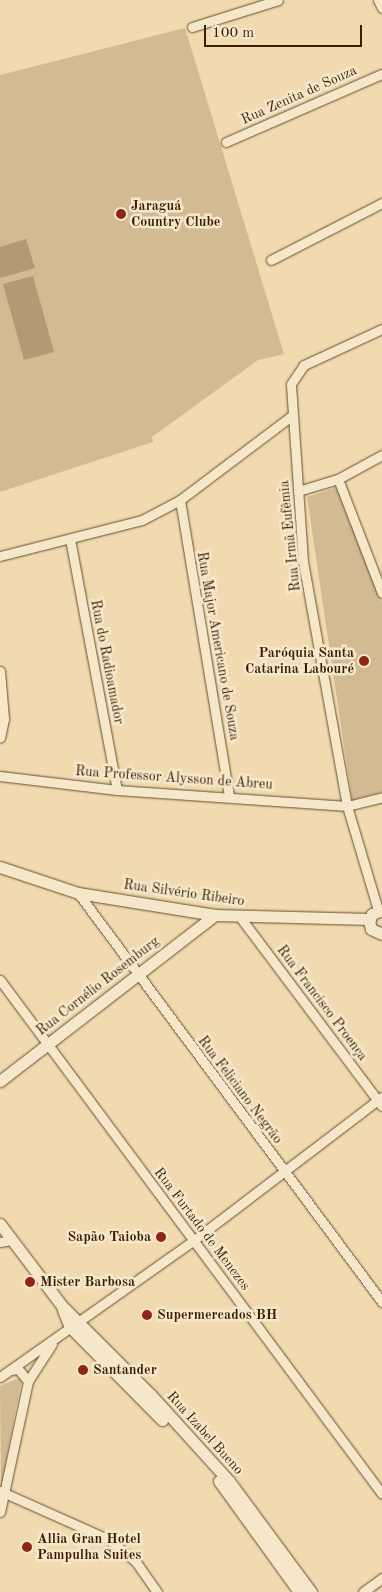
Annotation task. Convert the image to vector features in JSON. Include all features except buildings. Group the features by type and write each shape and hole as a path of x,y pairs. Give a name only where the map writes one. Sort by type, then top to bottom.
{"street":[{"path":"192,27 278,0"},
{"path":"378,0 382,8"},
{"name":"Rua Zenita de Souza","path":"226,142 382,74"},
{"path":"271,260 382,203"},
{"name":"Rua Irmã Eufêmia","path":"380,910 347,806 303,561 291,384 296,373 304,365 382,329"},
{"path":"0,556 142,520 180,500 293,415"},
{"path":"298,491 338,479 382,455"},
{"path":"338,479 382,593"},
{"name":"Rua Major Americano de Souza","path":"180,500 229,796"},
{"name":"Rua do Radioamador","path":"70,539 117,790"},
{"path":"0,671 4,719 0,738"},
{"name":"Rua Professor Alysson de Abreu","path":"0,776 117,790 229,796 347,806 382,797"},
{"name":"Rua Silvério Ribeiro","path":"0,867 78,893 214,915 370,919"},
{"name":"Rua Feliciano Negrão","path":"78,893 136,974 382,1302"},
{"path":"380,910 370,919 372,929 382,934"},
{"path":"195,912 201,925"},
{"name":"Rua Cornélio Rosemburg","path":"0,1081 214,915"},
{"name":"Rua Francisco Proença","path":"240,917 381,1101"},
{"name":"Rua Furtado de Menezes","path":"0,980 382,1494"},
{"path":"0,1377 194,1240 381,1101"},
{"name":"Rua Izabel Bueno","path":"0,1224 6,1241 62,1306 74,1324 223,1486 299,1592"},
{"name":"Rua Izabel Bueno","path":"74,1324 151,1395 229,1481 311,1592"},
{"path":"0,1512 28,1381 55,1339"},
{"path":"10,1370 18,1369 28,1381"},
{"path":"3,1492 108,1539 136,1562 157,1592"},
{"path":"363,1592 382,1578"}],"shaded area":[{"name":"Jaraguá Country Clube","path":"185,28 284,354 258,360 152,437 153,442 0,492 0,75"},
{"path":"26,239 35,268 0,278 0,247"},
{"path":"33,276 54,352 24,360 3,284"},
{"path":"337,487 382,602 382,792 352,800 307,497"},
{"path":"22,1377 1,1487 0,1386"}],"place":[{"name":"Jaraguá Country Clube","path":"121,214"},
{"name":"Paróquia Santa Catarina Labouré","path":"364,661"},
{"name":"Sapão Taioba","path":"161,1237"},
{"name":"Mister Barbosa","path":"30,1282"},
{"name":"Supermercados BH","path":"147,1315"},
{"name":"Santander","path":"83,1370"},
{"name":"Allia Gran Hotel Pampulha Suites","path":"27,1547"}]}
